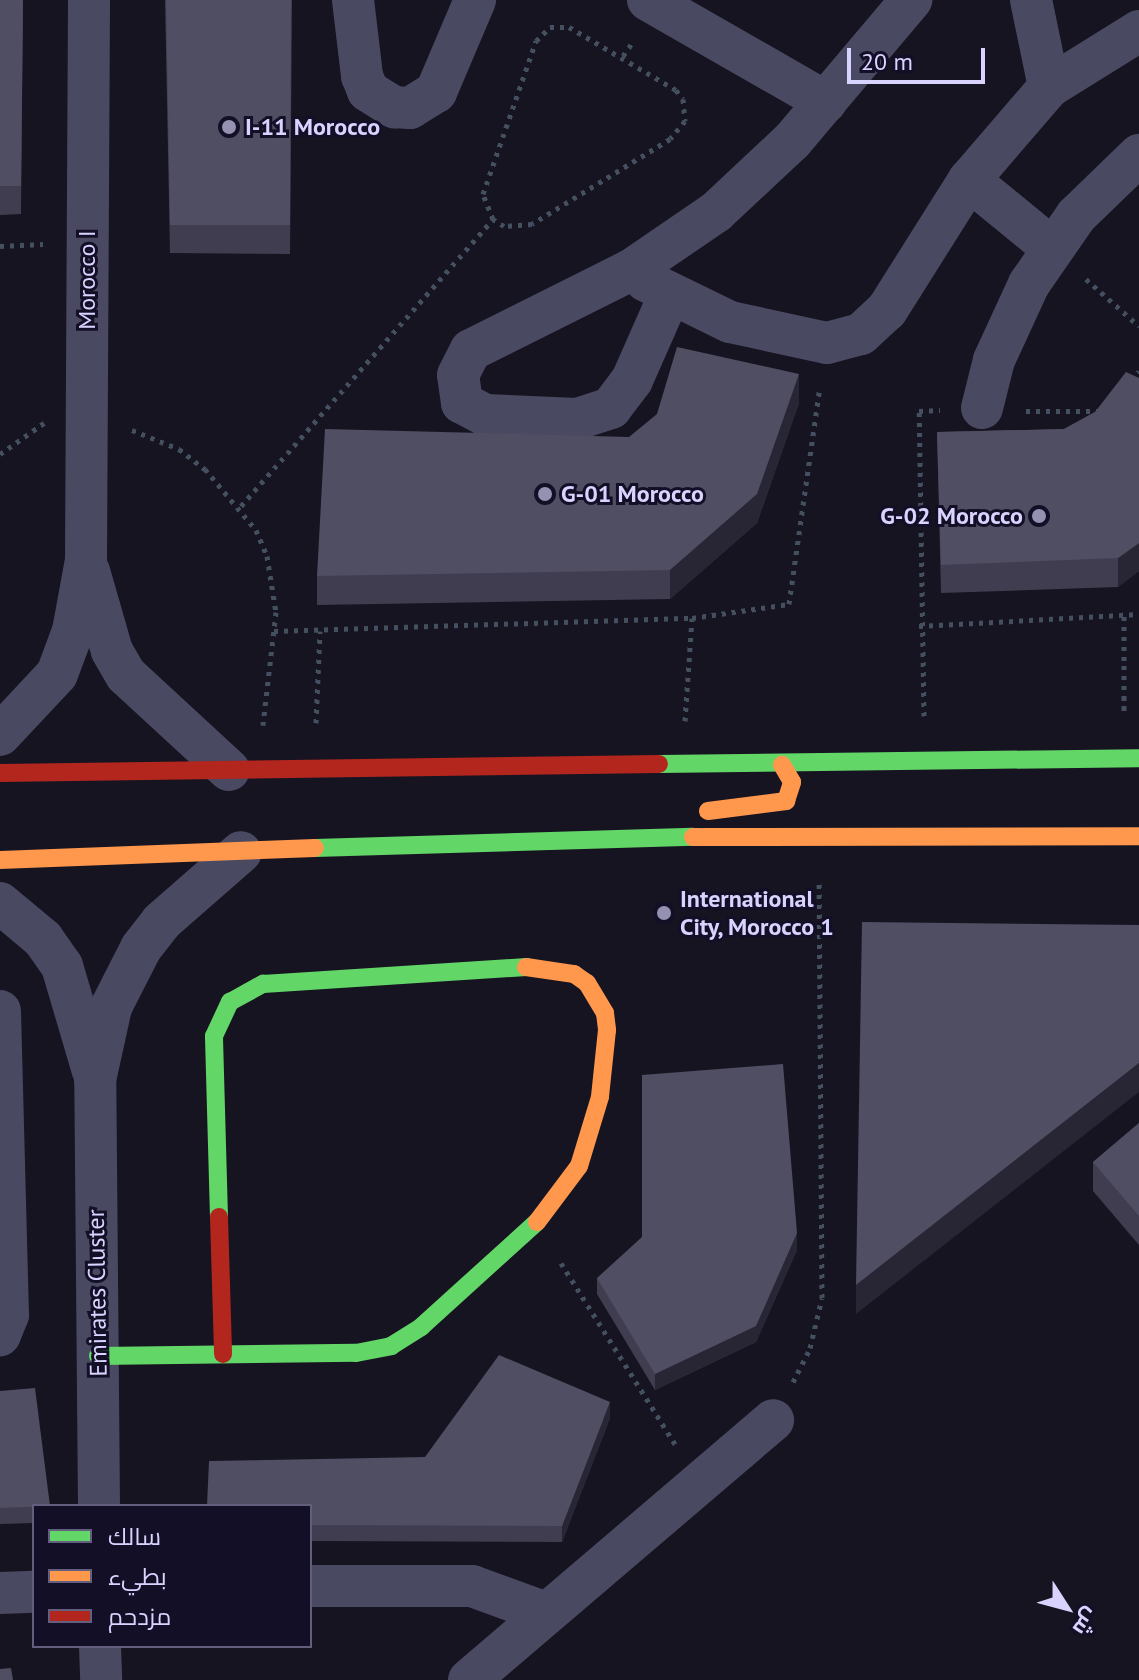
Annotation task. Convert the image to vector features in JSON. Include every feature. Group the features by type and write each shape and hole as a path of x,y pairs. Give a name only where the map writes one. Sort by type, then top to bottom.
{"street":[{"name":"Morocco I","path":"0,735 57,674 73,631 86,560 89,0"},
{"path":"353,0 362,76 368,91 394,107 410,108 436,92 475,0"},
{"path":"648,0 826,102"},
{"path":"669,296 632,380 611,408 577,419 485,415 462,403 458,375 471,350 631,270 716,212 826,102 911,0"},
{"path":"1031,0 1049,87"},
{"path":"631,270 669,296 730,322 827,343 844,341 875,323 969,180 1049,87 1139,31"},
{"path":"982,408 1010,321 1051,247 1103,187 1139,155"},
{"path":"969,180 1051,247"},
{"name":"Morocco I","path":"86,560 112,651 126,675 244,770"},
{"path":"0,773 1132,759"},
{"path":"694,812 778,806 792,792 789,772 782,765"},
{"path":"615,837 654,817"},
{"path":"0,860 615,837 1139,836"},
{"name":"Emirates Cluster","path":"99,1504 95,1080 111,1007 141,948 185,899 241,852"},
{"name":"Emirates Cluster","path":"0,903 43,939 62,966 95,1080"},
{"path":"98,1356 356,1353 391,1346 421,1327 536,1223 579,1166 600,1097 607,1030 605,1013 587,983 574,974 540,966 263,984 244,990 219,1017 214,1036 223,1354"},
{"path":"0,1011 8,1315 0,1335"},
{"path":"469,1680 773,1420"},
{"path":"312,1586 472,1586 546,1613"},
{"path":"0,1593 32,1592"},
{"path":"100,1648 101,1680"}],"path":[{"path":"550,27 569,27 623,56 683,99 685,121 670,139 532,224 504,226 493,219 483,194 536,41 550,27"},
{"path":"241,506 493,219"},
{"path":"1051,247 1139,326"},
{"path":"274,631 692,618 789,604 827,343"},
{"path":"1127,390 1139,371"},
{"path":"927,761 919,626 919,411 982,408 1082,414 1109,408"},
{"path":"0,454 31,428 67,417 87,418 179,449 241,506 267,556 274,631 244,770"},
{"path":"919,626 1139,614"},
{"path":"1124,616 1132,759"},
{"path":"683,766 692,618"},
{"path":"314,768 320,631"},
{"path":"773,1420 810,1348 822,1298 818,837"},
{"path":"536,1223 699,1482"}],"building":[{"path":"0,0 23,0 21,186 0,186"},
{"name":"I-11 Morocco","path":"166,0 291,0 290,225 170,225"},
{"name":"G-01 Morocco","path":"677,347 799,374 757,494 670,570 317,576 325,429 629,437 657,414"},
{"name":"G-02 Morocco","path":"1126,372 1139,378 1139,543 1118,558 941,565 937,432 1064,429 1095,412"},
{"path":"862,922 1139,925 1139,1063 856,1285"},
{"path":"783,1064 797,1233 756,1326 655,1374 597,1278 642,1237 642,1075"},
{"path":"1139,1123 1139,1216 1093,1162"},
{"path":"499,1355 610,1402 562,1526 312,1525 312,1504 207,1504 209,1461 425,1457"},
{"path":"35,1388 50,1504 0,1508 0,1391"},
{"path":"11,1668 13,1680 0,1680 0,1669"}],"traffic: fast":[{"path":"659,764 1139,758"},
{"path":"315,848 693,837"},
{"path":"219,1217 214,1036 230,1002 263,984 526,967"},
{"path":"98,1356 356,1353 391,1346 421,1327 537,1222"}],"traffic: slow":[{"path":"708,811 786,801 792,782 782,765"},
{"path":"693,837 1139,836"},
{"path":"0,860 315,848"},
{"path":"526,967 574,974 587,983 605,1013 607,1030 600,1097 579,1166 537,1222"}],"traffic: jam":[{"path":"0,773 659,764"},
{"path":"219,1217 223,1354"}],"place":[{"name":"I-11 Morocco","path":"229,127"},
{"name":"G-01 Morocco","path":"545,494"},
{"name":"G-02 Morocco","path":"1039,516"},
{"name":"International City, Morocco 1","path":"664,913"}]}
